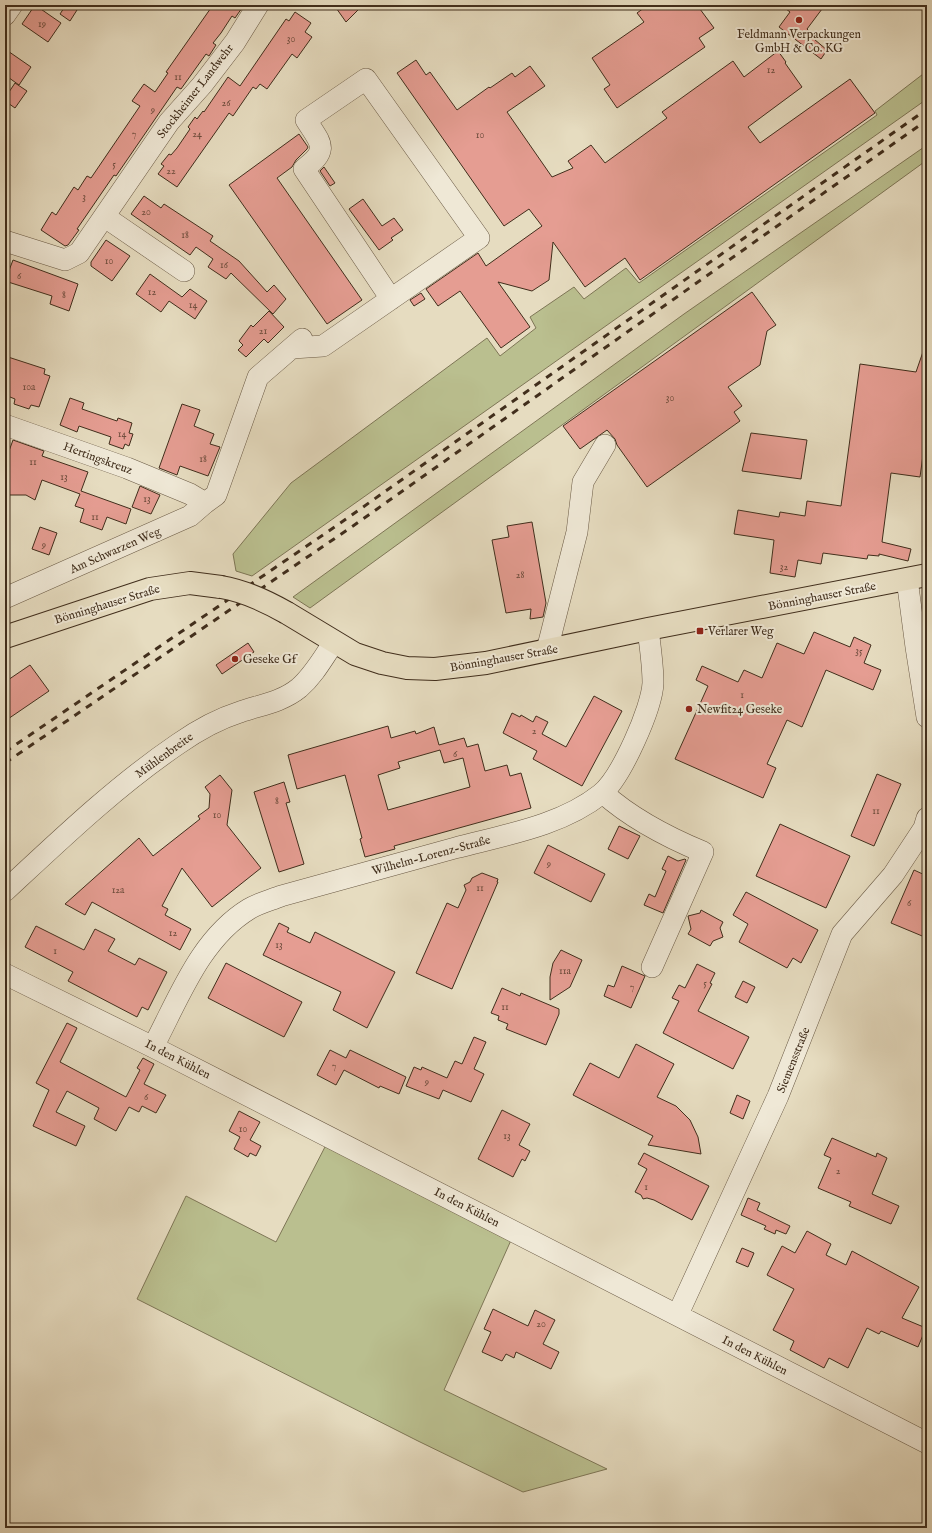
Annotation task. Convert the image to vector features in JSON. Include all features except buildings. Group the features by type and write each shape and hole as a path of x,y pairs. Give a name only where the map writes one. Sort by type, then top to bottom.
{"main road":[{"name":"Bönninghauser Straße","path":"5,637 150,589 190,583 239,590 259,598 355,654 382,663 407,668 435,669 486,663 648,629 917,577"}],"street":[{"path":"5,15 12,5"},
{"name":"Stockheimer Landwehr","path":"5,241 65,260 79,253 169,122 202,85 235,42 258,5"},
{"path":"366,79 479,238 391,299 304,169 317,159 321,149 320,142 306,120 366,79"},
{"path":"105,217 184,271"},
{"name":"Am Schwarzen Weg","path":"5,598 190,516 197,498 216,495 258,377 298,342 323,346 391,299"},
{"name":"Hertingskreuz","path":"5,425 127,468 197,498"},
{"path":"547,650 577,532 583,482 605,445"},
{"path":"917,577 927,717"},
{"name":"Wilhelm-Lorenz-Straße","path":"153,1047 192,972 207,948 226,928 250,909 281,896 520,831 571,814 602,793 618,772 625,759 650,700 653,682 648,629"},
{"name":"Mühlenbreite","path":"5,891 113,792 177,744 205,726 240,712 277,701 298,689 312,676 334,642"},
{"path":"602,793 650,826 703,852 652,967"},
{"name":"Siemensstraße","path":"678,1314 778,1096 842,934 893,875 924,828 927,818"},
{"name":"In den Kühlen","path":"5,974 153,1047 678,1314 759,1358 927,1443"}],"green space":[{"path":"927,71 927,99 252,576 236,571 233,554 291,483 487,338 500,356 536,328 530,317 574,287 584,299 626,268 639,283 877,115 875,111"},
{"path":"927,145 927,160 310,608 293,597 684,314"},
{"path":"327,1143 512,1238 444,1390 607,1469 523,1492 418,1441 137,1299 186,1196 276,1242"}],"railway":[{"path":"5,752 339,524 927,109"},
{"path":"5,763 353,526 927,120"}],"place":[{"name":"Feldmann Verpackungen GmbH & Co. KG","path":"799,20"},
{"name":"Verlarer Weg","path":"700,631"},
{"name":"Geseke Gf","path":"235,659"},
{"name":"Newfit24 Geseke","path":"689,709"}]}
